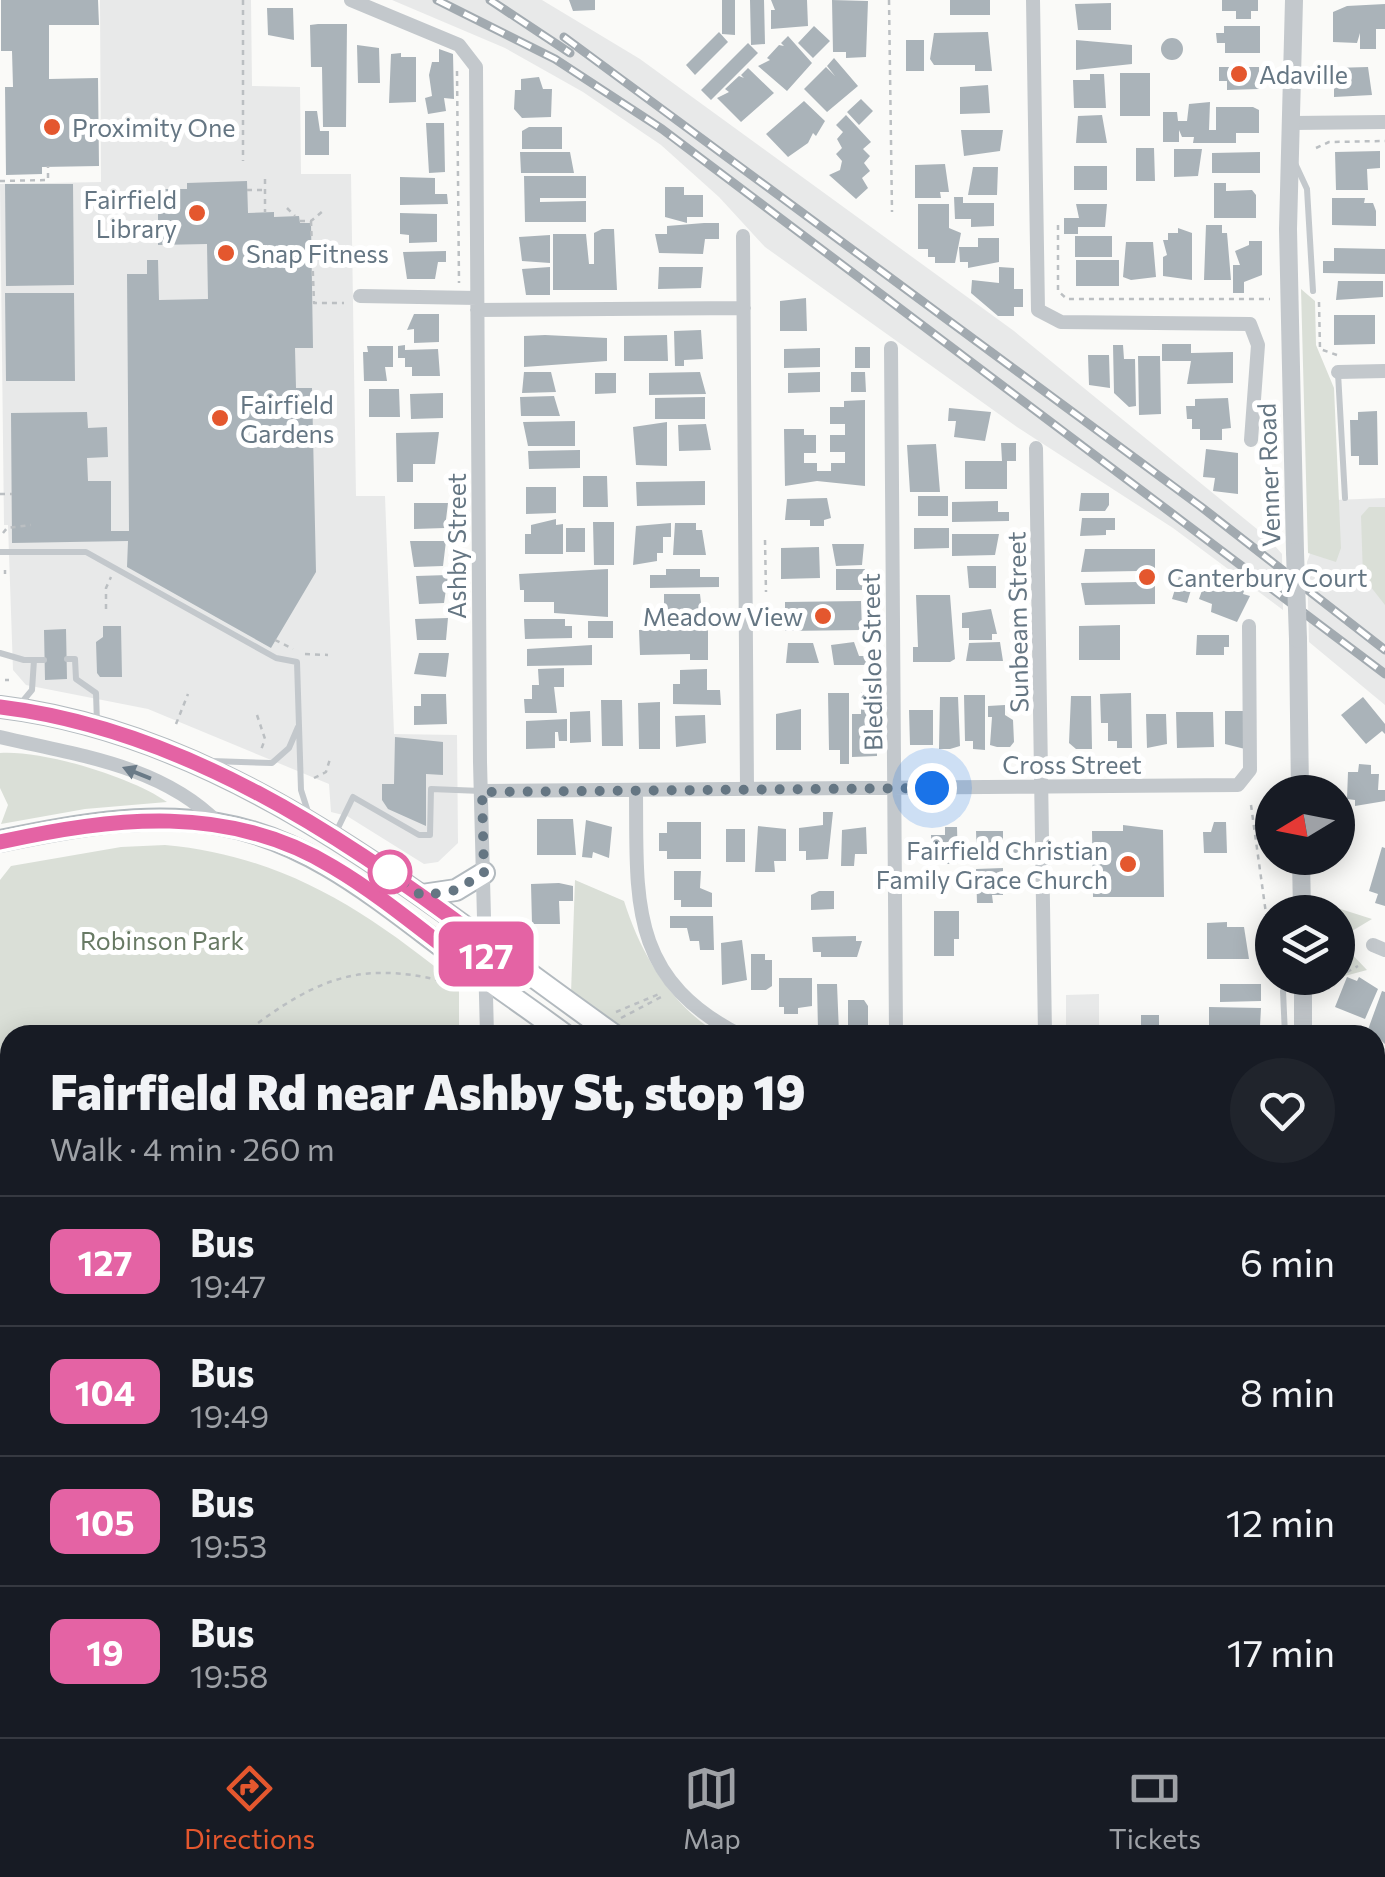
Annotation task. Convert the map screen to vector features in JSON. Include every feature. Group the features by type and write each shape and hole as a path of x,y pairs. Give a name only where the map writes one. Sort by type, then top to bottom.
{"main road":[{"path":"8,708 97,724 185,758 333,837 609,1025"},
{"path":"2,844 123,820 219,824 276,840 332,866 551,1025"},
{"path":"422,896 456,890 484,873"}],"street":[{"path":"352,0 459,45 465,58"},
{"name":"Venner Road","path":"1033,0 1036,306 1044,316 1060,322 1237,320 1253,326 1258,344 1251,440"},
{"name":"Venner Road","path":"1294,0 1290,156 1300,775"},
{"name":"Ashby Street","path":"465,58 477,304 487,1025"},
{"path":"1293,124 1385,122"},
{"path":"743,236 747,789"},
{"path":"360,296 477,304 744,308"},
{"name":"Bledisloe Street","path":"891,348 896,1025"},
{"path":"1338,372 1385,371"},
{"name":"Sunbeam Street","path":"1036,448 1045,1025"},
{"name":"Cross Street","path":"482,792 1241,784 1250,770 1249,626"},
{"path":"0,737 91,756 143,775 191,799 219,824"},
{"path":"636,790 637,901 646,935 686,998 725,1025"},
{"path":"1303,995 1304,1025"}],"lane":[{"name":"Venner Road","path":"1290,156 1305,178 1316,291"},
{"path":"1338,372 1344,498"},
{"path":"0,552 86,552 276,658 297,662 302,790 313,826"},
{"path":"0,653 44,660"},
{"path":"67,659 76,659 76,679 96,693 97,724"},
{"path":"8,708 32,690 34,660"},
{"path":"185,758 268,764 285,753 298,726"},
{"path":"333,837 353,797 419,835 430,835 431,789 482,792"},
{"path":"1282,995 1284,1025"}],"path":[{"path":"243,0 243,160"},
{"path":"889,0 892,212"},
{"path":"459,290 465,58"},
{"path":"1316,148 1329,142 1385,141"},
{"path":"0,180 48,180 48,166"},
{"path":"265,180 266,212"},
{"path":"247,190 265,190"},
{"path":"287,208 295,216"},
{"path":"300,221 311,221 323,211"},
{"path":"311,221 314,303 341,303"},
{"path":"1058,226 1058,290 1068,300 1277,299"},
{"path":"1316,291 1320,349 1338,354"},
{"path":"0,494 12,494"},
{"path":"3,533 7,528 31,525"},
{"path":"765,540 766,592"},
{"path":"106,609 106,588 112,575"},
{"path":"275,640 287,646"},
{"path":"308,655 328,655"},
{"path":"176,724 188,694"},
{"path":"257,715 265,740 260,751"},
{"path":"313,780 326,772 330,759"},
{"path":"1251,805 1264,895"},
{"path":"255,1025 293,996 366,971 435,978 465,986"},
{"path":"608,1009 627,1010 670,991 619,1025"}],"shaded area":[{"path":"100,0 251,0 252,86 300,87 301,174 351,174 356,496 385,496 394,734 457,735 458,843 438,862 424,864 347,816 331,812 329,784 148,709 26,685 13,670 8,525 4,525 0,184 101,182"},
{"path":"392,0 542,0 640,59 1014,331 1268,538 1282,554 1283,610 1173,528 1017,427 765,247 719,197 661,145 583,92 505,48"},
{"path":"1385,498 1385,705 1309,642 1307,562 1311,551 1310,501"},
{"path":"1099,994 1099,1025 1066,1025 1066,995"}],"green space":[{"path":"1301,289 1315,301 1316,345 1334,388 1341,548 1336,562 1308,553"},
{"path":"1369,507 1385,507 1385,605 1363,577 1361,516"},
{"path":"0,753 39,756 86,767 132,783 167,802 85,809 1,824 8,805 0,788"},
{"name":"Robinson Park","path":"165,845 208,851 249,861 322,891 391,934 459,986 459,1025 0,1025 0,880 11,866 121,847"},
{"path":"575,880 624,901 639,941 660,977 706,1025 614,1025 571,993"},
{"path":"1355,914 1372,919 1355,929"},
{"path":"1355,957 1367,970 1355,973"}],"building":[{"name":"Proximity One","path":"1,0 98,0 99,25 49,25 49,79 98,78 99,166 42,167 42,174 6,175 5,87 13,87 12,51 1,51"},
{"path":"569,0 595,0 595,10 573,11"},
{"path":"722,0 735,0 735,35 722,34"},
{"path":"750,0 764,0 765,44 751,45"},
{"path":"771,0 807,0 808,26 771,29 771,10 775,10"},
{"path":"832,0 868,1 866,57 846,58 846,52 833,52"},
{"path":"950,0 990,0 990,15 950,15"},
{"path":"1222,0 1258,0 1258,11 1251,11 1251,19 1236,19 1236,11 1222,11"},
{"path":"1111,3 1111,30 1078,30 1075,4"},
{"path":"1385,4 1385,29 1376,29 1376,49 1360,49 1360,33 1357,43 1333,42 1333,12 1347,6"},
{"path":"267,8 293,8 294,40 268,35"},
{"path":"347,24 346,127 323,127 322,67 311,67 310,25"},
{"path":"814,26 830,41 813,58 798,43"},
{"path":"1224,26 1260,26 1260,53 1225,53 1225,43 1217,43 1216,33 1224,33"},
{"path":"719,32 728,42 695,75 686,65"},
{"path":"988,32 992,71 975,71 975,65 934,65 930,59 934,33"},
{"path":"788,36 812,63 787,91 758,66 770,60 767,58 779,45 784,46 781,43"},
{"path":"1172,38 1180,41 1180,57 1172,60 1164,57 1161,49 1164,41"},
{"path":"906,40 924,40 924,71 906,71"},
{"path":"1076,40 1132,45 1132,64 1076,70"},
{"path":"748,43 758,53 711,100 701,90"},
{"path":"357,45 379,48 380,83 358,83"},
{"path":"439,49 453,54 454,99 444,98 446,111 428,114 425,98 432,96 429,75 432,62 439,62"},
{"path":"401,53 401,57 416,57 416,102 389,103 391,54"},
{"path":"834,58 858,86 827,112 804,89 826,67 835,76 827,66"},
{"name":"Adaville","path":"1219,67 1259,67 1259,89 1227,90 1227,81 1219,81"},
{"path":"1368,67 1372,95 1334,97 1334,68"},
{"path":"748,68 774,93 741,122 717,98 729,92 725,89 739,76 744,78 741,75"},
{"path":"1120,73 1150,73 1150,116 1120,116"},
{"path":"1090,74 1104,74 1106,108 1074,108 1073,80 1090,80"},
{"path":"539,77 543,89 552,89 551,117 522,118 514,109 515,90 521,90 521,79"},
{"path":"988,85 990,113 960,114 960,87"},
{"path":"861,99 873,111 859,125 847,112"},
{"path":"804,101 825,121 816,136 813,133 808,143 788,157 766,134"},
{"path":"1210,102 1209,130 1216,130 1216,107 1253,107 1259,110 1259,133 1236,133 1236,143 1193,143 1194,137 1182,137 1179,130 1179,142 1163,142 1163,112 1177,112 1178,121 1187,121 1189,104"},
{"path":"305,111 317,111 320,131 329,131 329,155 305,155"},
{"path":"846,115 871,142 863,149 870,156 864,163 870,171 862,178 868,188 856,199 829,175 840,170 842,161 836,154 842,148 837,139 843,132 836,125"},
{"path":"1102,115 1107,143 1076,143 1078,116"},
{"path":"426,123 444,123 445,172 429,173"},
{"path":"529,127 562,127 562,149 522,149 522,131"},
{"path":"961,130 1003,130 1000,151 964,156"},
{"path":"1136,148 1154,148 1155,181 1136,181"},
{"path":"1174,149 1202,149 1198,176 1174,177"},
{"path":"1380,151 1380,168 1367,169 1368,190 1336,190 1335,152"},
{"path":"520,152 570,152 574,173 521,173"},
{"path":"1260,152 1260,173 1212,173 1212,153"},
{"path":"945,164 949,192 940,192 941,198 915,198 915,165"},
{"path":"1074,166 1107,166 1107,190 1074,190"},
{"path":"973,167 998,167 997,195 968,195"},
{"path":"524,176 586,176 586,198 540,198 540,202 586,201 586,222 525,222"},
{"path":"400,177 435,178 435,194 447,194 448,204 400,205"},
{"name":"Fairfield Gardens","path":"247,181 248,213 274,212 274,217 299,216 300,223 311,223 313,348 295,348 296,388 312,388 316,572 271,648 127,567 128,541 12,543 11,413 87,412 88,428 107,427 108,457 87,458 88,481 111,481 111,531 129,531 127,274 147,274 147,260 158,260 159,300 208,299 207,244 158,245 158,189 187,189 187,183"},
{"path":"1214,183 1226,183 1226,191 1252,190 1256,195 1256,218 1214,218"},
{"path":"5,184 73,184 74,285 6,286"},
{"path":"665,187 684,187 684,195 703,195 703,217 687,217 687,223 665,217"},
{"path":"954,197 963,197 963,203 994,203 994,226 971,227 971,219 955,219"},
{"path":"1332,198 1365,198 1364,203 1373,203 1376,226 1332,225"},
{"path":"918,204 949,204 949,228 961,233 955,263 935,263 935,257 928,257 928,249 918,249"},
{"path":"1076,204 1107,204 1105,227 1078,227 1078,234 1064,234 1064,218 1079,218"},
{"path":"400,213 437,214 437,242 409,243 409,235 400,234"},
{"path":"719,223 719,239 705,239 703,254 659,253 655,234 667,234 667,226"},
{"path":"1206,225 1222,225 1222,233 1227,233 1231,280 1204,280"},
{"path":"1178,228 1192,233 1192,280 1163,276 1163,257 1167,255 1163,240 1168,240 1168,233 1178,233"},
{"path":"614,229 617,290 553,290 553,234 586,234 589,264 594,264 594,233"},
{"path":"550,235 550,263 522,261 519,237"},
{"path":"1075,236 1112,236 1112,257 1075,257"},
{"path":"978,238 999,238 999,262 968,268 968,262 960,262 959,247 978,247"},
{"path":"1249,241 1262,241 1262,275 1244,282 1244,293 1233,293 1233,265 1240,265 1235,251 1249,245"},
{"path":"1126,242 1153,242 1156,277 1123,277"},
{"path":"1334,248 1385,249 1385,274 1323,273 1323,261 1334,261"},
{"path":"446,251 446,262 438,262 435,279 407,279 403,252"},
{"path":"1076,260 1119,260 1119,286 1076,286"},
{"path":"550,267 550,295 526,295 522,269"},
{"path":"659,267 703,267 701,288 658,289"},
{"path":"999,267 1014,268 1014,289 1023,289 1023,307 1014,307 1014,316 998,316 971,293 972,280 999,283"},
{"path":"1338,281 1383,281 1383,297 1336,300"},
{"path":"5,293 74,293 75,381 6,381"},
{"path":"806,298 807,331 780,331 780,301"},
{"path":"414,314 439,314 439,342 414,343 414,329 407,330"},
{"path":"1334,315 1375,315 1375,344 1334,345"},
{"path":"701,330 703,359 684,360 684,366 675,366 674,331"},
{"path":"667,335 668,361 624,361 624,336"},
{"path":"524,336 607,338 607,361 524,367"},
{"path":"1162,344 1191,344 1191,353 1233,352 1233,383 1187,384 1191,361 1162,361"},
{"path":"405,345 405,350 438,349 440,376 412,376 412,367 405,367 405,358 398,358 398,346"},
{"path":"1113,345 1123,345 1124,359 1135,359 1136,406 1129,407 1114,393"},
{"path":"367,346 393,346 393,367 385,367 387,381 364,381 363,352 368,352"},
{"path":"855,347 870,347 870,368 855,368"},
{"path":"820,348 820,367 784,368 784,349"},
{"path":"1088,355 1109,355 1110,388 1089,385"},
{"path":"1138,356 1160,356 1161,414 1139,415"},
{"path":"524,372 551,372 556,392 522,393"},
{"path":"700,372 706,394 649,395 649,373"},
{"path":"820,372 820,392 788,393 788,373"},
{"path":"851,372 865,372 866,392 851,392"},
{"path":"595,373 616,373 616,393 595,394"},
{"path":"369,389 399,389 400,417 369,417"},
{"path":"443,393 443,418 411,419 410,394"},
{"path":"554,396 560,416 521,416 520,397"},
{"path":"705,397 705,419 655,419 655,398"},
{"path":"1228,398 1231,428 1222,429 1222,440 1200,440 1200,429 1192,429 1186,406 1195,406 1195,399"},
{"path":"865,400 865,486 817,481 785,486 784,429 804,429 804,435 816,435 816,453 804,453 804,463 817,463 817,471 831,471 831,463 845,463 845,452 830,452 830,435 845,435 845,424 830,424 830,407 844,407 844,401"},
{"path":"949,408 991,412 985,441 954,437 956,421 948,421"},
{"path":"1377,411 1378,465 1359,465 1359,456 1351,456 1350,420 1358,420 1358,412"},
{"path":"575,421 575,446 528,446 523,422"},
{"path":"667,422 667,466 636,465 633,427"},
{"path":"706,424 711,450 679,451 678,425"},
{"path":"439,432 435,464 413,464 413,482 397,482 396,433"},
{"path":"1001,443 1016,443 1016,461 1007,461 1007,489 965,489 965,461 1002,461"},
{"path":"936,444 940,492 910,492 907,445"},
{"path":"1206,449 1238,453 1238,494 1213,491 1215,478 1203,477"},
{"path":"580,450 580,468 529,469 528,451"},
{"path":"583,476 607,476 608,507 583,507"},
{"path":"705,481 705,505 637,506 636,482"},
{"path":"526,487 556,487 556,513 526,514"},
{"path":"1081,493 1109,493 1109,505 1105,511 1079,511"},
{"path":"918,496 948,496 948,516 918,516"},
{"path":"827,498 831,518 824,520 824,526 810,526 810,520 785,520 787,499"},
{"path":"998,501 998,512 1009,512 1009,521 952,522 952,502"},
{"path":"414,503 448,503 445,528 414,529"},
{"path":"1082,518 1115,518 1115,530 1106,530 1106,535 1080,536"},
{"path":"556,519 556,525 563,524 563,554 525,554 525,534 531,534 531,525"},
{"path":"593,522 614,522 614,565 594,565"},
{"path":"671,523 671,537 663,537 663,553 657,553 657,561 633,565 636,526"},
{"path":"675,523 696,523 696,530 702,530 706,555 673,555"},
{"path":"566,528 585,528 585,552 566,552"},
{"path":"914,528 949,528 949,548 914,549"},
{"path":"952,534 999,534 995,555 952,556"},
{"path":"410,541 446,541 443,566 414,567"},
{"path":"832,544 864,544 862,565 836,566"},
{"path":"819,547 820,578 781,579 781,548"},
{"name":"Canterbury Court","path":"1085,549 1155,549 1155,604 1085,605 1081,583 1138,582 1138,571 1081,572"},
{"path":"967,566 996,566 996,588 969,588"},
{"path":"608,569 608,617 554,613 554,602 524,602 524,590 520,590 519,574"},
{"path":"666,569 700,569 700,577 719,577 719,587 650,588 650,575 666,575"},
{"path":"836,569 865,569 862,590 836,590"},
{"path":"1218,571 1233,576 1230,582 1245,588 1243,594 1250,596 1237,622 1211,612 1212,604 1199,599 1205,582 1211,584"},
{"path":"448,575 444,603 419,604 416,576"},
{"path":"1179,576 1194,580 1187,603 1172,599"},
{"path":"664,594 700,594 702,612 664,612"},
{"path":"916,595 950,595 955,659 950,662 913,662 913,647 918,647"},
{"name":"Meadow View","path":"861,601 862,630 785,631 785,602"},
{"path":"991,609 997,634 992,634 992,640 969,640 969,628 962,628 962,613"},
{"path":"448,618 446,640 417,640 415,619"},
{"path":"524,619 565,619 565,626 572,626 572,638 525,639"},
{"path":"588,621 613,621 613,638 588,638"},
{"path":"1120,625 1120,660 1079,660 1079,626"},
{"path":"103,626 121,626 122,677 100,677 97,673 96,642 103,637"},
{"path":"708,626 708,660 690,660 690,654 640,655 639,630"},
{"path":"66,629 67,679 45,680 44,630"},
{"path":"1197,635 1229,635 1229,647 1224,647 1224,655 1196,655"},
{"path":"854,642 859,656 869,656 869,665 834,665 831,645"},
{"path":"1000,642 1003,661 966,661 969,643"},
{"path":"788,643 813,643 819,663 786,663"},
{"path":"592,645 592,665 527,666 527,649"},
{"path":"419,653 449,653 446,677 414,674"},
{"path":"564,668 564,687 554,687 557,713 525,713 524,699 532,699 532,685 539,685 538,669"},
{"path":"707,669 707,690 720,690 721,705 673,704 673,684 680,684 680,670"},
{"path":"861,692 876,692 877,756 852,757 852,714 861,714"},
{"path":"828,693 849,693 849,764 840,764 840,750 829,750"},
{"path":"1131,693 1132,748 1117,748 1117,741 1108,741 1108,723 1101,723 1100,694"},
{"path":"421,694 446,694 447,724 414,725 414,706 421,706"},
{"path":"964,695 985,695 985,750 973,749 973,741 965,741"},
{"path":"1071,696 1091,696 1092,749 1076,749 1069,743"},
{"path":"940,697 958,697 960,746 950,749 939,749"},
{"path":"1363,697 1385,724 1385,734 1382,731 1366,744 1341,715"},
{"path":"601,700 622,700 623,746 602,746"},
{"path":"660,702 660,749 639,749 638,703"},
{"path":"1005,705 1005,715 1013,720 1014,742 1010,747 997,747 990,745 992,717 988,717 988,706"},
{"path":"801,709 801,750 776,750 776,714"},
{"path":"909,710 933,710 933,745 910,745"},
{"path":"590,711 591,742 570,743 570,712"},
{"path":"1225,711 1245,711 1245,749 1225,744"},
{"path":"1176,712 1213,712 1214,747 1177,748"},
{"path":"1146,714 1166,714 1167,744 1147,748"},
{"path":"705,715 706,743 676,747 675,716"},
{"path":"567,719 567,741 559,741 555,732 555,748 526,749 526,721"},
{"path":"395,737 443,742 443,775 426,774 426,826 388,809 382,800 382,784 394,784"},
{"path":"1359,764 1371,765 1371,774 1379,774 1378,790 1385,790 1385,801 1355,806 1355,775 1348,772 1358,772"},
{"path":"823,812 833,812 828,859 806,860 806,851 799,851 799,828 823,825"},
{"path":"537,819 573,819 576,855 537,855"},
{"path":"586,820 612,827 609,858 593,852 592,858 582,857"},
{"path":"667,822 701,822 701,859 667,859 667,851 659,851 659,833 667,833"},
{"path":"1214,822 1226,822 1227,853 1204,853 1203,832 1211,832"},
{"name":"Fairfield Christian Family Grace Church","path":"1123,825 1163,830 1164,897 1093,897 1092,831 1123,831"},
{"path":"758,826 786,829 786,861 774,861 775,872 755,872"},
{"path":"866,827 867,854 855,854 854,866 841,866 842,830"},
{"path":"945,827 957,827 958,864 932,864 931,835 945,835"},
{"path":"726,829 745,829 745,862 726,862"},
{"path":"976,831 1003,831 1003,846 1017,846 1018,853 977,858"},
{"path":"1382,847 1385,906 1375,903 1378,894 1369,891"},
{"path":"1003,868 1003,895 992,895 993,903 977,903 976,869"},
{"path":"674,871 701,871 700,888 712,893 712,907 681,907 681,900 674,900"},
{"path":"531,884 573,886 573,901 559,901 560,924 532,924"},
{"path":"834,891 834,909 811,910 811,895"},
{"path":"934,911 959,911 959,939 954,939 954,956 934,956"},
{"path":"670,916 713,916 714,950 700,950 699,941 690,941 687,928 670,928"},
{"path":"1227,922 1227,927 1244,927 1249,959 1207,959 1207,923"},
{"path":"856,936 856,941 862,941 857,957 821,957 821,952 813,952 812,937"},
{"path":"742,940 747,980 722,985 721,943"},
{"path":"751,954 765,954 765,960 772,960 772,986 766,990 751,990"},
{"path":"1359,977 1378,989 1365,1019 1335,1007 1340,995 1355,995 1355,980"},
{"path":"779,978 812,978 812,1006 798,1008 798,1014 784,1014 784,1007 779,1007"},
{"path":"817,984 837,984 839,1025 818,1025"},
{"path":"1220,984 1255,984 1255,995 1261,995 1261,1001 1220,1002"},
{"path":"1382,991 1385,992 1385,1025 1370,1025"},
{"path":"848,1000 864,1000 868,1006 868,1025 848,1025"},
{"path":"1209,1007 1261,1008 1260,1025 1209,1025"},
{"path":"1141,1015 1159,1015 1159,1025 1141,1025"}],"railway":[{"path":"437,0 555,59 662,129 1385,674"},
{"path":"490,0 570,53"},
{"path":"564,37 1200,506 1385,650"}],"bus line":[{"name":"127","path":"0,707 97,724 158,744 333,837 375,861 485,943 487,979 332,866 241,828 192,820 123,820 0,842"}],"place":[{"name":"Adaville","path":"1239,74"},
{"name":"Proximity One","path":"52,127"},
{"name":"Fairfield Library","path":"197,213"},
{"name":"Snap Fitness","path":"226,253"},
{"name":"Fairfield Gardens","path":"220,418"},
{"name":"Canterbury Court","path":"1147,577"},
{"name":"Meadow View","path":"823,616"},
{"name":"Fairfield Christian Family Grace Church","path":"1128,864"}],"route":[{"path":"390,872 422,896 456,890 484,873 482,792 932,788"}]}
